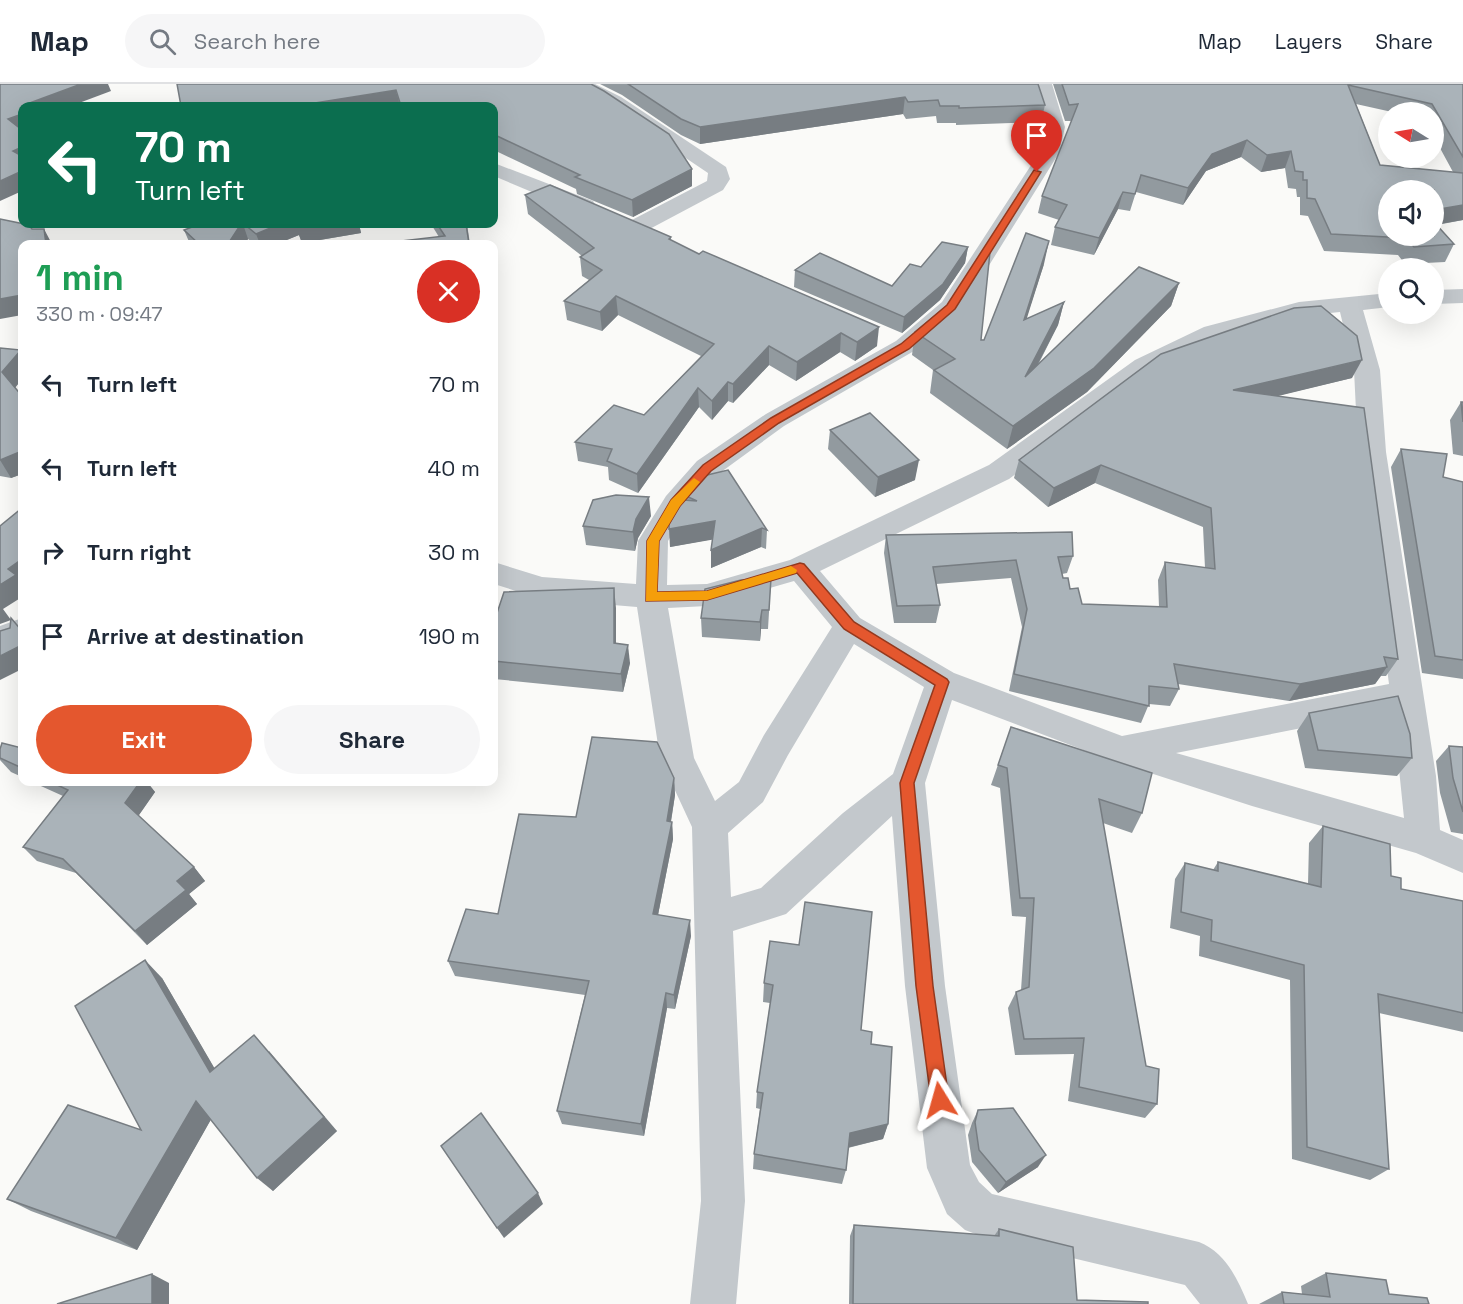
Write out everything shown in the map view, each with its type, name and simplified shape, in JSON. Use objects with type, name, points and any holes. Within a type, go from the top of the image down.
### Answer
[{"type":"street","points":[[580,84],[614,101],[719,171],[719,179],[715,185],[618,220]]},
{"type":"street","points":[[713,1304],[723,1201],[710,827],[677,758],[651,597],[653,541],[676,503],[707,468],[775,420],[905,346],[951,307],[1049,153],[1055,127],[1041,84]]},
{"type":"street","points":[[498,171],[664,241]]},
{"type":"street","points":[[1444,297],[1463,296]]},
{"type":"street","points":[[498,574],[541,588],[651,597],[707,595],[800,567],[999,472],[1144,364],[1213,332],[1299,309],[1378,301]]},
{"type":"street","points":[[1349,302],[1367,369],[1372,452],[1419,776],[1423,839]]},
{"type":"street","points":[[874,333],[905,346]]},
{"type":"street","points":[[800,567],[849,626],[942,682],[1119,750],[1252,791],[1423,839],[1463,857]]},
{"type":"street","points":[[710,827],[751,792],[776,745],[849,626]]},
{"type":"street","points":[[0,640],[18,632]]},
{"type":"street","points":[[942,682],[907,783],[928,1009],[949,1168],[963,1198],[981,1214],[1199,1265],[1220,1292],[1225,1304]]},
{"type":"street","points":[[1119,750],[1407,694]]},
{"type":"street","points":[[713,920],[773,902],[856,824],[907,783]]},
{"type":"building","points":[[0,84],[81,84],[32,102],[18,102],[18,115],[8,119],[18,127],[18,149],[13,151],[18,154],[18,173],[0,181]]},
{"type":"building","points":[[177,84],[591,84],[669,134],[692,169],[632,200],[575,177],[580,175],[498,136],[498,102],[400,102],[396,90],[321,102],[180,102]]},
{"type":"building","points":[[628,84],[1038,84],[1045,105],[959,108],[959,106],[940,106],[938,100],[908,102],[905,97],[700,127],[681,119]]},
{"type":"building","points":[[1062,84],[1463,84],[1463,157],[1444,125],[1444,102],[1423,102],[1348,85],[1378,160],[1378,168],[1411,168],[1463,173],[1463,205],[1444,208],[1444,180],[1378,180],[1378,237],[1331,234],[1315,199],[1307,198],[1307,180],[1303,180],[1303,172],[1295,171],[1291,151],[1267,155],[1247,140],[1212,154],[1188,188],[1141,175],[1135,194],[1123,192],[1099,238],[1055,227],[1067,205],[1042,196],[1078,104],[1069,105]]},
{"type":"building","points":[[550,185],[671,237],[669,239],[699,254],[703,251],[879,327],[857,342],[841,333],[797,362],[769,346],[733,384],[728,382],[712,401],[698,388],[637,474],[607,461],[612,449],[575,442],[614,405],[644,415],[714,344],[616,296],[600,312],[564,301],[602,270],[580,257],[594,248],[525,195]]},
{"type":"building","points":[[0,219],[18,223],[18,228],[44,229],[45,240],[18,240],[18,296],[0,299]]},
{"type":"building","points":[[189,228],[238,228],[231,240],[195,240],[184,230]]},
{"type":"building","points":[[249,228],[270,228],[256,234]]},
{"type":"building","points":[[440,228],[467,228],[468,240],[410,240],[445,236]]},
{"type":"building","points":[[1026,233],[1049,241],[1024,320],[1064,302],[1025,377],[1139,267],[1179,283],[1094,368],[1013,426],[934,370],[955,359],[915,332],[966,290],[990,252],[981,340],[984,340]]},
{"type":"building","points":[[1444,233],[1454,244],[1444,245]]},
{"type":"building","points":[[942,242],[968,247],[943,284],[904,317],[795,270],[820,253],[892,286],[910,264],[921,267]]},
{"type":"building","points":[[1321,306],[1357,336],[1362,360],[1233,390],[1364,408],[1398,659],[1384,657],[1387,667],[1300,684],[1174,664],[1179,689],[1149,686],[1149,706],[1014,674],[1027,609],[1016,560],[933,567],[940,605],[897,606],[886,535],[1072,532],[1073,556],[1058,557],[1063,578],[1068,578],[1070,589],[1078,588],[1082,604],[1167,607],[1165,562],[1215,569],[1211,508],[1101,465],[1054,488],[1019,460],[1161,354],[1294,308]]},
{"type":"building","points":[[0,348],[18,350],[18,353],[2,372],[18,391],[18,453],[0,460]]},
{"type":"building","points":[[870,413],[919,460],[878,477],[830,430]]},
{"type":"building","points":[[1401,449],[1447,454],[1443,477],[1463,482],[1463,660],[1435,656]]},
{"type":"building","points":[[728,470],[767,530],[762,528],[711,550],[715,521],[669,529],[669,524],[683,500],[697,501],[686,496],[703,476]]},
{"type":"building","points":[[616,495],[649,497],[636,519],[633,532],[583,526],[593,500]]},
{"type":"building","points":[[18,511],[18,562],[8,569],[16,575],[0,585],[0,526]]},
{"type":"building","points":[[771,578],[769,610],[762,610],[760,622],[701,618],[705,589],[741,580]]},
{"type":"building","points":[[614,588],[614,643],[628,645],[621,674],[498,661],[498,610],[504,592]]},
{"type":"building","points":[[11,618],[18,626],[18,647],[0,656],[0,631],[10,628]]},
{"type":"building","points":[[1398,696],[1410,734],[1412,758],[1318,750],[1309,713]]},
{"type":"building","points":[[1011,727],[1152,773],[1142,813],[1099,799],[1146,1066],[1159,1069],[1157,1104],[1079,1087],[1084,1038],[1024,1039],[1016,992],[1029,987],[1034,898],[1020,898],[1007,768],[998,765]]},
{"type":"building","points":[[592,737],[657,742],[674,778],[667,821],[672,822],[653,914],[690,920],[674,995],[666,993],[641,1124],[557,1111],[589,981],[448,961],[466,909],[498,914],[519,814],[576,817]]},
{"type":"building","points":[[2,743],[18,747],[18,766],[0,758]]},
{"type":"building","points":[[1449,746],[1463,747],[1463,812],[1453,778]]},
{"type":"building","points":[[60,786],[137,786],[125,803],[194,867],[177,881],[186,890],[135,931],[63,859],[23,847],[68,790]]},
{"type":"building","points":[[1323,826],[1390,844],[1391,876],[1401,878],[1401,889],[1463,901],[1463,1013],[1378,994],[1389,1169],[1307,1147],[1304,965],[1211,941],[1212,920],[1181,912],[1185,863],[1218,871],[1218,862],[1321,887]]},
{"type":"building","points":[[805,902],[872,912],[861,1030],[872,1032],[871,1044],[892,1047],[888,1124],[850,1133],[846,1170],[754,1154],[763,1093],[757,1092],[773,985],[764,983],[770,941],[799,945]]},
{"type":"building","points":[[145,960],[210,1072],[254,1035],[324,1117],[257,1178],[196,1101],[116,1238],[7,1199],[68,1105],[141,1130],[75,1006]]},
{"type":"building","points":[[1013,1108],[1046,1155],[1006,1182],[979,1150],[975,1122],[978,1110]]},
{"type":"building","points":[[481,1113],[538,1193],[497,1228],[441,1146]]},
{"type":"building","points":[[854,1225],[999,1236],[999,1229],[1073,1247],[1077,1300],[1148,1302],[1148,1304],[853,1304]]},
{"type":"building","points":[[1326,1273],[1386,1280],[1389,1294],[1427,1298],[1429,1304],[1284,1304],[1282,1292],[1330,1297]]},
{"type":"building","points":[[152,1274],[152,1304],[57,1304]]},
{"type":"slow traffic","points":[[694,482],[676,503],[653,541],[651,597],[707,595],[791,570]]},
{"type":"route","points":[[940,1100],[925,986],[907,783],[942,682],[849,626],[800,567],[707,595],[651,597],[653,541],[676,503],[707,468],[775,420],[905,346],[951,307],[1037,172]]}]
